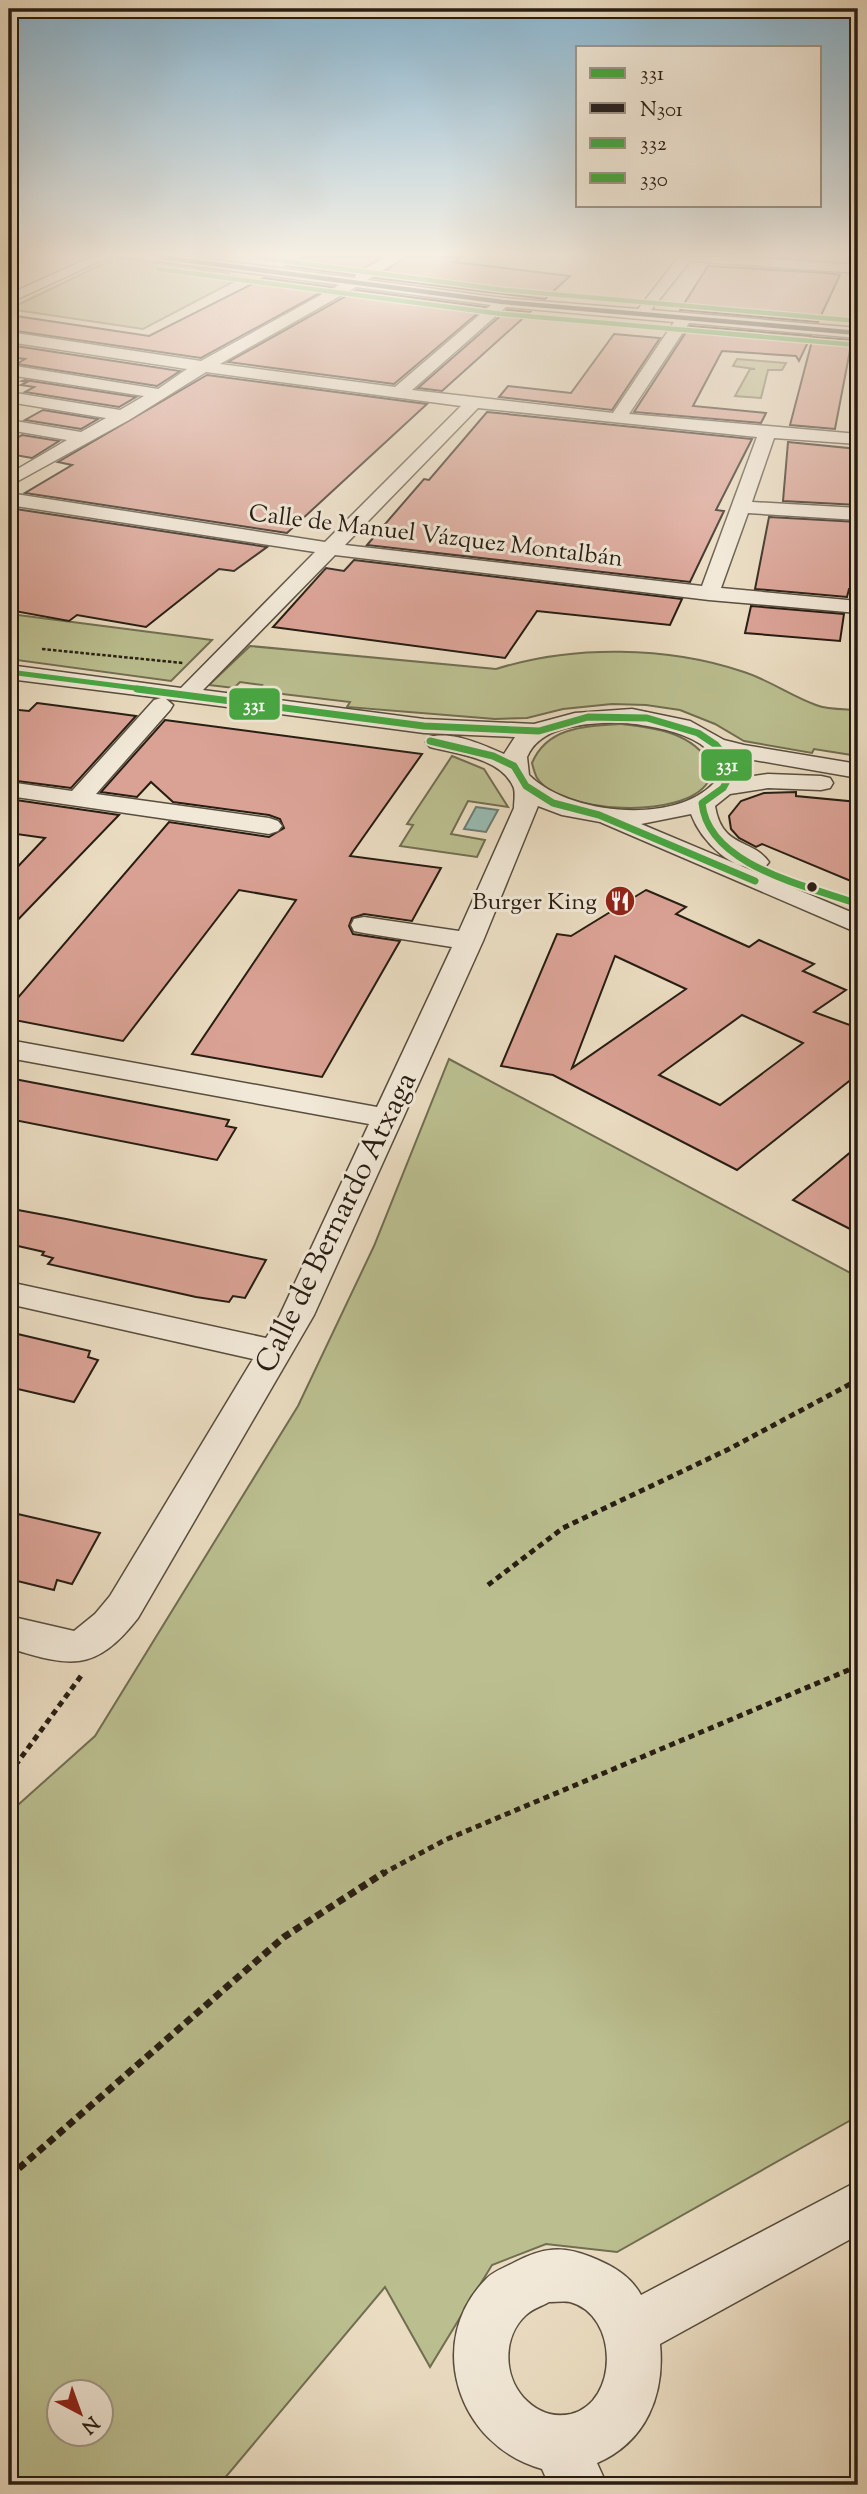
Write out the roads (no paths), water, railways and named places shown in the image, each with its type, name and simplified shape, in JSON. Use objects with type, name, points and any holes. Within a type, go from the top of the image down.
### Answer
[{"type":"street","points":[[30,373],[160,394]]},
{"type":"street","points":[[9,481],[192,373]]},
{"type":"street","points":[[248,373],[397,394],[618,418],[767,432],[857,433]]},
{"type":"street","points":[[397,394],[421,373]]},
{"type":"street","points":[[618,418],[648,373]]},
{"type":"street","points":[[9,397],[123,416]]},
{"type":"street","points":[[185,696],[473,403]]},
{"type":"street","points":[[9,425],[84,438]]},
{"type":"street","points":[[709,594],[767,432]]},
{"type":"street","points":[[9,456],[42,462]]},
{"type":"street","name":"Calle de Manuel Vázquez Montalbán","points":[[9,499],[328,550],[709,594],[858,607]]},
{"type":"street","points":[[741,507],[858,514]]},
{"type":"street","points":[[9,672],[424,726],[539,731]]},
{"type":"street","points":[[9,685],[468,748],[520,776],[554,803],[593,814],[858,925]]},
{"type":"street","points":[[78,799],[162,705]]},
{"type":"street","points":[[520,776],[516,753],[524,741],[539,731],[588,717],[627,716],[675,724],[698,733],[716,745],[726,757],[730,770],[712,796],[703,818],[718,841],[751,860],[858,904]]},
{"type":"street","points":[[716,745],[756,755],[858,771]]},
{"type":"street","name":"Calle de Bernardo Atxaga","points":[[9,1632],[61,1646],[86,1647],[102,1636],[124,1607],[297,1315],[510,849],[526,808],[520,776]]},
{"type":"street","points":[[510,849],[526,835],[546,825],[593,814],[634,817],[667,813],[712,796],[768,781],[858,787]]},
{"type":"street","points":[[9,789],[269,826]]},
{"type":"street","points":[[364,925],[469,940]]},
{"type":"street","points":[[9,1049],[386,1118]]},
{"type":"street","points":[[9,1293],[276,1352]]},
{"type":"street","points":[[631,2330],[858,2207]]},
{"type":"street","points":[[545,2275],[572,2276],[596,2287],[617,2306],[631,2330],[636,2357],[634,2384],[624,2408],[607,2428],[584,2440],[569,2465],[511,2425],[493,2405],[482,2379],[480,2350],[486,2323],[500,2299],[521,2283],[545,2275]]},
{"type":"water","points":[[476,807],[498,810],[486,832],[464,829]]},
{"type":"place","name":"Burger King","points":[[620,901]]}]
